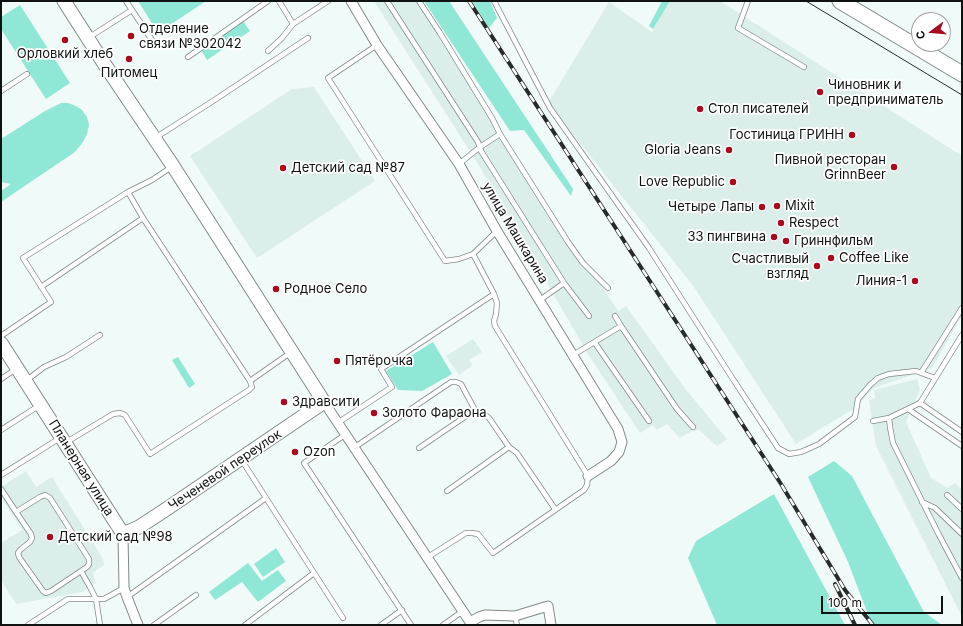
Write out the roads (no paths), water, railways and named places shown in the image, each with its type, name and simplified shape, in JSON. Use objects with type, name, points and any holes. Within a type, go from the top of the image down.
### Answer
[{"type":"main road","points":[[840,1],[962,74]]},
{"type":"street","points":[[64,1],[155,138],[324,402],[339,422],[471,623],[479,616],[485,615],[516,620],[548,606],[551,625]]},
{"type":"street","name":"улица Машкарина","points":[[351,1],[377,45],[459,164],[497,231],[618,429],[622,442],[619,452],[615,457],[588,476]]},
{"type":"street","name":"Планерная улица","points":[[1,343],[123,534]]},
{"type":"street","name":"Чеченевой переулок","points":[[123,534],[139,527],[165,510],[324,402]]},
{"type":"street","points":[[123,534],[125,592],[138,625]]},
{"type":"lane","points":[[126,1],[154,43]]},
{"type":"lane","points":[[188,57],[268,1]]},
{"type":"lane","points":[[278,1],[293,24]]},
{"type":"lane","points":[[268,51],[282,38],[293,24],[328,1]]},
{"type":"lane","points":[[387,1],[478,142],[481,151],[564,283],[590,316]]},
{"type":"lane","points":[[419,1],[492,118],[500,134],[582,263],[608,288]]},
{"type":"lane","points":[[494,1],[550,108],[649,248],[778,448],[789,454],[801,452],[820,444],[855,417],[858,399],[878,378],[889,374],[916,371],[935,378]]},
{"type":"lane","points":[[748,1],[738,28],[804,67]]},
{"type":"lane","points":[[88,38],[132,10]]},
{"type":"lane","points":[[155,138],[308,38]]},
{"type":"lane","points":[[377,45],[328,78],[445,260],[459,259],[472,254],[497,231]]},
{"type":"lane","points":[[1,91],[27,74]]},
{"type":"lane","points":[[459,164],[480,147],[500,134]]},
{"type":"lane","points":[[1,336],[51,302],[23,258],[128,192],[152,180],[173,166]]},
{"type":"lane","points":[[1,475],[113,414],[120,413],[125,415],[150,454],[252,387],[250,381],[128,192]]},
{"type":"lane","points":[[41,287],[144,218]]},
{"type":"lane","points":[[428,557],[466,533],[478,534],[493,553],[584,490],[587,485],[588,476],[495,326],[494,321],[497,303],[494,294],[472,254]]},
{"type":"lane","points":[[540,300],[564,283]]},
{"type":"lane","points":[[339,422],[392,387],[381,369],[494,294]]},
{"type":"lane","points":[[921,373],[962,308]]},
{"type":"lane","points":[[615,316],[620,326],[677,409],[693,427]]},
{"type":"lane","points":[[573,355],[595,343],[620,326]]},
{"type":"lane","points":[[26,381],[44,367],[66,357],[100,335]]},
{"type":"lane","points":[[873,421],[889,418],[920,403],[962,335]]},
{"type":"lane","points":[[595,343],[650,421]]},
{"type":"lane","points":[[250,381],[292,352]]},
{"type":"lane","points":[[1,379],[18,368]]},
{"type":"lane","points":[[355,447],[451,382],[456,382],[461,384],[475,410],[489,418],[509,447],[517,453],[555,509]]},
{"type":"lane","points":[[920,403],[962,432]]},
{"type":"lane","points":[[1,430],[41,405]]},
{"type":"lane","points":[[908,408],[962,446]]},
{"type":"lane","points":[[419,448],[475,410]]},
{"type":"lane","points":[[889,418],[893,443],[962,578]]},
{"type":"lane","points":[[346,434],[304,463],[411,625]]},
{"type":"lane","points":[[447,490],[509,447]]},
{"type":"lane","points":[[241,459],[343,618]]},
{"type":"lane","points":[[1,489],[16,512],[31,534],[32,538],[30,542],[18,553],[19,557],[43,591],[46,593],[50,591],[87,567],[89,564],[89,559],[50,498],[40,496],[16,512]]},
{"type":"lane","points":[[947,495],[962,509]]},
{"type":"lane","points":[[28,625],[68,599],[104,599],[125,592],[266,498]]},
{"type":"lane","points":[[922,502],[935,508],[962,534]]},
{"type":"lane","points":[[81,571],[96,599],[100,625]]},
{"type":"lane","points":[[245,625],[314,573]]},
{"type":"lane","points":[[154,625],[196,595]]},
{"type":"lane","points":[[381,625],[402,610]]},
{"type":"lane","points":[[443,625],[463,611]]},
{"type":"tram line","points":[[806,1],[962,95]]},
{"type":"railway","points":[[469,1],[781,484],[845,590],[873,625]]},
{"type":"railway","points":[[835,584],[855,625]]},
{"type":"place","name":"Отделение связи №302042","points":[[131,36]]},
{"type":"place","name":"Орловкий хлеб","points":[[65,40]]},
{"type":"place","name":"Питомец","points":[[129,59]]},
{"type":"place","name":"Чиновник и предприниматель","points":[[820,92]]},
{"type":"place","name":"Стол писателей","points":[[700,109]]},
{"type":"place","name":"Гостиница ГРИНН","points":[[852,135]]},
{"type":"place","name":"Gloria Jeans","points":[[729,150]]},
{"type":"place","name":"Пивной ресторан GrinnBeer","points":[[894,167]]},
{"type":"place","name":"Детский сад №87","points":[[283,168]]},
{"type":"place","name":"Love Republic","points":[[733,182]]},
{"type":"place","name":"Mixit","points":[[777,206]]},
{"type":"place","name":"Четыре Лапы","points":[[762,207]]},
{"type":"place","name":"Respect","points":[[781,223]]},
{"type":"place","name":"33 пингвина","points":[[774,237]]},
{"type":"place","name":"Гриннфильм","points":[[786,241]]},
{"type":"place","name":"Coffee Like","points":[[831,258]]},
{"type":"place","name":"Счастливый взгляд","points":[[817,266]]},
{"type":"place","name":"Линия-1","points":[[915,281]]},
{"type":"place","name":"Родное Село","points":[[276,289]]},
{"type":"place","name":"Пятёрочка","points":[[337,361]]},
{"type":"place","name":"Здравсити","points":[[284,402]]},
{"type":"place","name":"Золото Фараона","points":[[374,413]]},
{"type":"place","name":"Ozon","points":[[295,452]]},
{"type":"place","name":"Детский сад №98","points":[[50,537]]}]
